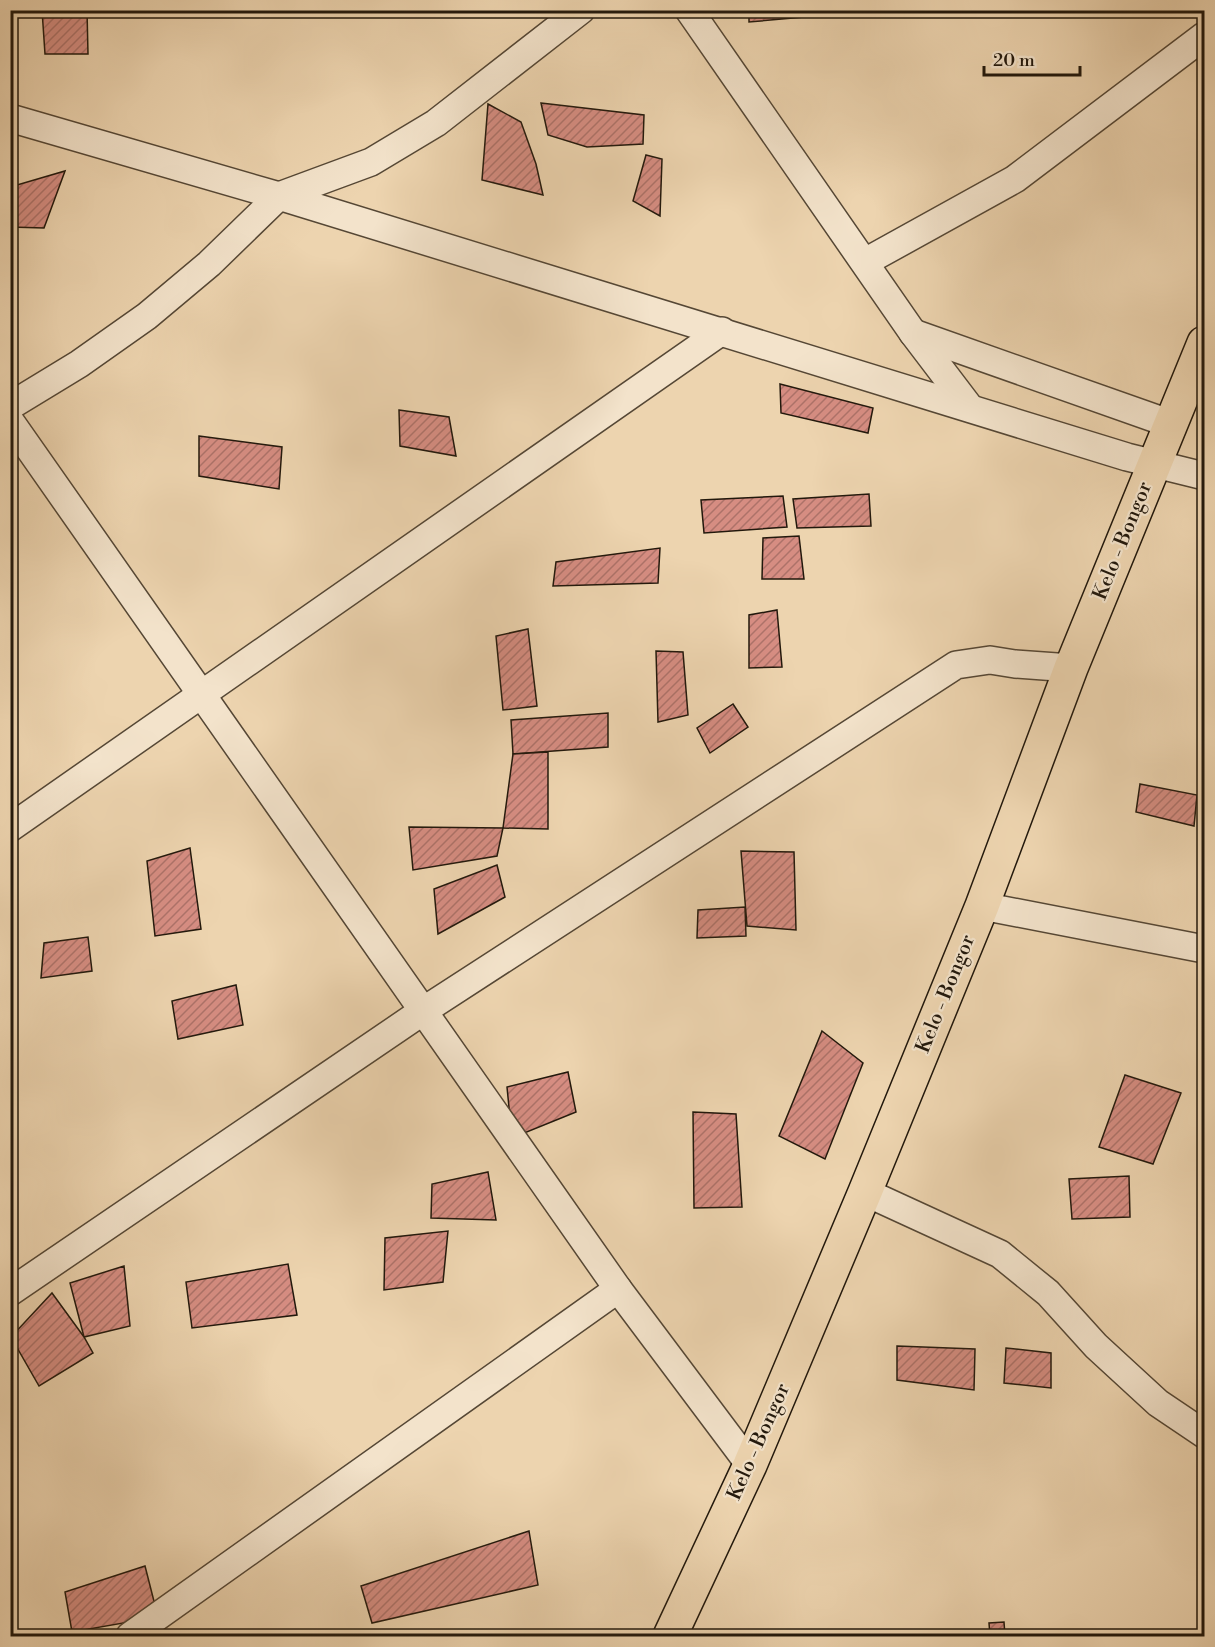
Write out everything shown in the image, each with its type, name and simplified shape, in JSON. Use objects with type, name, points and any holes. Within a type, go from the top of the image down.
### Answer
[{"type":"highway","name":"Kelo - Bongor","points":[[670,1636],[750,1465],[865,1191],[982,906],[1071,668],[1204,343]]},
{"type":"street","points":[[10,406],[79,364],[147,316],[209,264],[279,196],[371,162],[436,123],[581,10]]},
{"type":"street","points":[[689,10],[913,333],[970,408]]},
{"type":"street","points":[[865,262],[1014,179],[1204,36]]},
{"type":"street","points":[[10,118],[279,196],[1127,457],[1204,476]]},
{"type":"street","points":[[10,828],[722,331]]},
{"type":"street","points":[[913,333],[1171,424]]},
{"type":"street","points":[[10,421],[618,1289],[750,1465]]},
{"type":"street","points":[[10,1292],[423,1011],[956,665],[990,660],[1071,668]]},
{"type":"street","points":[[982,906],[1204,949]]},
{"type":"street","points":[[865,1191],[1000,1254],[1048,1293],[1096,1346],[1158,1403],[1204,1434]]},
{"type":"street","points":[[130,1636],[618,1289]]},
{"type":"building","points":[[42,10],[87,10],[88,54],[45,54]]},
{"type":"building","points":[[749,10],[849,10],[849,13],[749,22]]},
{"type":"building","points":[[541,103],[644,115],[643,144],[587,147],[548,135]]},
{"type":"building","points":[[488,104],[521,122],[536,164],[543,195],[482,180]]},
{"type":"building","points":[[646,155],[662,159],[660,216],[633,201]]},
{"type":"building","points":[[65,171],[44,228],[10,227],[10,187]]},
{"type":"building","points":[[780,384],[873,408],[868,433],[781,413]]},
{"type":"building","points":[[399,410],[449,417],[456,456],[400,446]]},
{"type":"building","points":[[199,436],[282,447],[279,489],[199,476]]},
{"type":"building","points":[[869,494],[871,526],[797,528],[793,499]]},
{"type":"building","points":[[783,496],[787,527],[704,533],[701,500]]},
{"type":"building","points":[[799,536],[804,579],[762,579],[763,538]]},
{"type":"building","points":[[660,548],[658,583],[553,586],[556,562]]},
{"type":"building","points":[[777,610],[782,667],[749,668],[749,615]]},
{"type":"building","points":[[528,629],[537,706],[503,710],[496,636]]},
{"type":"building","points":[[656,651],[683,652],[688,715],[658,722]]},
{"type":"building","points":[[733,704],[748,727],[710,753],[697,728]]},
{"type":"building","points":[[608,713],[608,747],[513,754],[511,720]]},
{"type":"building","points":[[548,752],[548,829],[503,828],[513,754]]},
{"type":"building","points":[[1140,784],[1197,795],[1194,826],[1136,812]]},
{"type":"building","points":[[409,827],[503,828],[497,856],[413,870]]},
{"type":"building","points":[[190,848],[201,929],[155,936],[147,861]]},
{"type":"building","points":[[741,851],[794,852],[796,930],[747,926]]},
{"type":"building","points":[[497,865],[505,897],[438,934],[434,889]]},
{"type":"building","points":[[745,907],[746,936],[697,938],[698,910]]},
{"type":"building","points":[[88,937],[92,971],[41,978],[44,943]]},
{"type":"building","points":[[236,985],[243,1025],[178,1039],[172,1001]]},
{"type":"building","points":[[822,1031],[863,1063],[825,1159],[779,1136]]},
{"type":"building","points":[[568,1072],[576,1112],[512,1138],[507,1087]]},
{"type":"building","points":[[1125,1075],[1181,1093],[1153,1164],[1099,1147]]},
{"type":"building","points":[[693,1112],[736,1114],[742,1207],[694,1208]]},
{"type":"building","points":[[488,1172],[496,1220],[431,1218],[432,1184]]},
{"type":"building","points":[[1129,1176],[1130,1217],[1072,1219],[1069,1179]]},
{"type":"building","points":[[448,1231],[443,1282],[384,1290],[385,1238]]},
{"type":"building","points":[[288,1264],[297,1315],[192,1328],[186,1282]]},
{"type":"building","points":[[124,1266],[130,1326],[84,1337],[70,1283]]},
{"type":"building","points":[[52,1293],[93,1353],[39,1386],[11,1337]]},
{"type":"building","points":[[897,1346],[975,1349],[974,1390],[897,1380]]},
{"type":"building","points":[[1006,1348],[1051,1353],[1051,1388],[1004,1383]]},
{"type":"building","points":[[529,1531],[538,1585],[372,1623],[361,1586]]},
{"type":"building","points":[[145,1566],[158,1617],[72,1632],[65,1592]]},
{"type":"building","points":[[1004,1622],[1005,1636],[990,1636],[989,1623]]},
{"type":"building","points":[[587,1632],[601,1636],[586,1636]]}]
